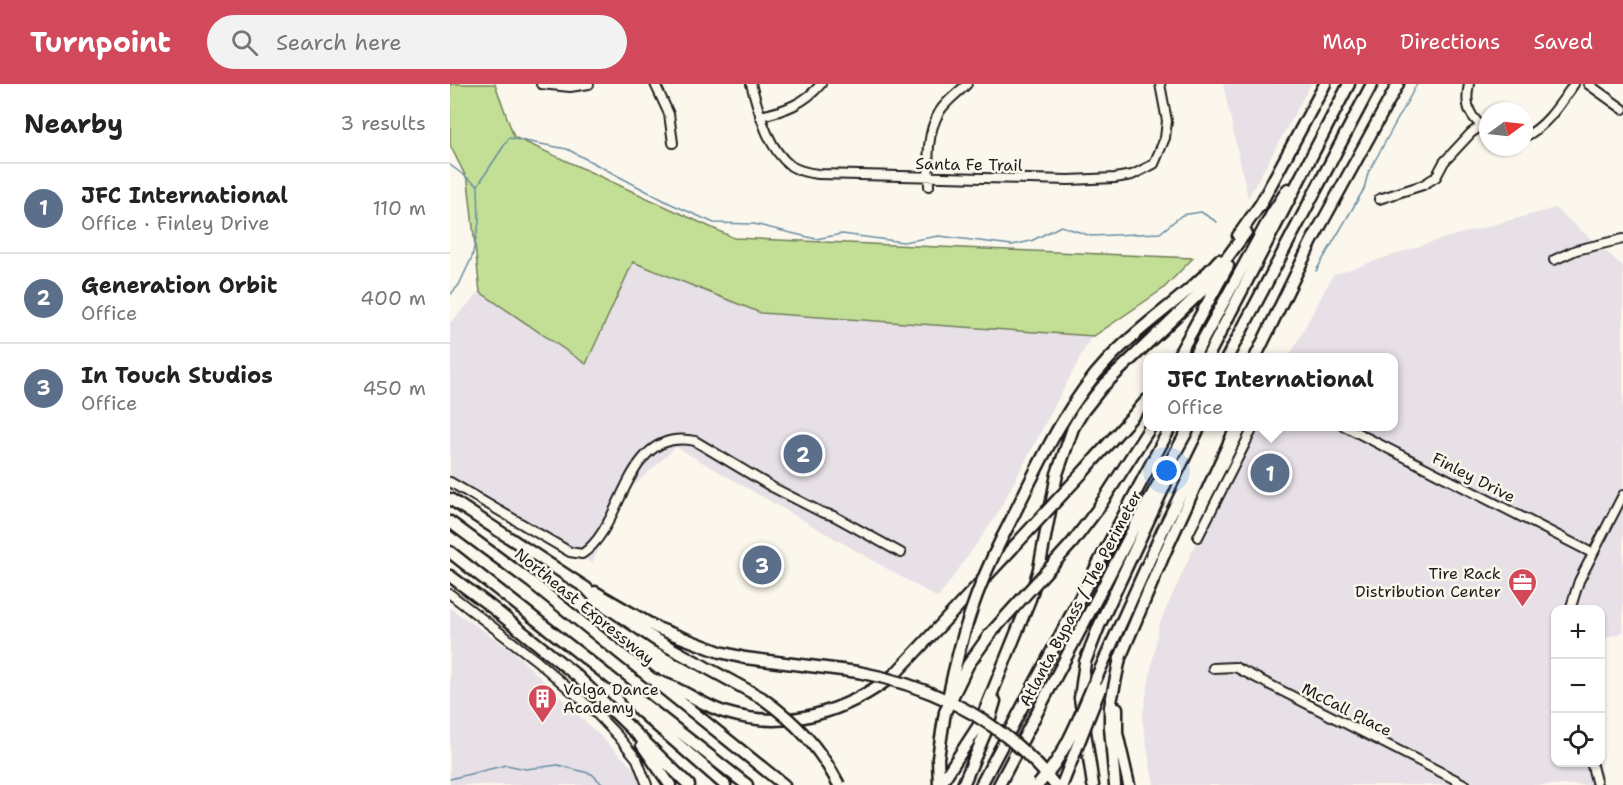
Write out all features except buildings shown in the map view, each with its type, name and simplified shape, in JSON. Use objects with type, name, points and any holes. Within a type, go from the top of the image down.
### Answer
[{"type":"highway","points":[[1179,353],[1325,84]]},
{"type":"highway","points":[[1210,353],[1349,84]]},
{"type":"highway","points":[[1229,353],[1372,84]]},
{"type":"highway","points":[[1349,173],[1391,84]]},
{"type":"highway","points":[[1252,353],[1398,84]]},
{"type":"highway","points":[[1195,353],[1273,212],[1324,133]]},
{"type":"highway","points":[[939,785],[938,758],[945,712],[956,660],[975,597],[985,570],[1062,422],[1093,376],[1135,334],[1202,278],[1237,238],[1262,202]]},
{"type":"highway","points":[[939,785],[979,725],[1006,661],[1039,569],[1057,474],[1073,428],[1102,387],[1204,289],[1246,232]]},
{"type":"highway","points":[[1257,353],[1276,311]]},
{"type":"highway","points":[[652,679],[715,708],[747,718],[782,720],[815,716],[837,709],[868,694],[895,674],[1085,471],[1143,405]]},
{"type":"highway","points":[[945,712],[968,666],[990,634],[1072,543],[1098,510],[1148,431]]},
{"type":"highway","name":"Atlanta Bypass / The Perimeter","points":[[981,785],[1168,431]]},
{"type":"highway","name":"Atlanta Bypass / The Perimeter","points":[[999,785],[1137,522],[1188,431]]},
{"type":"highway","points":[[1093,785],[1080,698],[1085,662],[1099,626],[1189,431]]},
{"type":"highway","points":[[1062,785],[1097,686],[1138,587],[1212,431]]},
{"type":"highway","points":[[1115,785],[1110,707],[1120,658],[1221,431]]},
{"type":"highway","points":[[450,500],[586,588],[657,628],[693,643],[745,658],[889,678],[918,687],[960,706],[985,720],[1017,745],[1055,785]]},
{"type":"highway","name":"Northeast Expressway","points":[[450,522],[496,555],[784,785]]},
{"type":"highway","points":[[450,552],[747,785]]},
{"type":"highway","points":[[450,576],[576,675],[689,785]]},
{"type":"highway","points":[[586,588],[598,601],[656,640],[762,698],[783,713],[807,735],[827,762],[839,785]]},
{"type":"highway","points":[[1129,785],[1117,733],[1117,694],[1134,626]]},
{"type":"highway","points":[[963,785],[986,731],[1006,661]]},
{"type":"highway","points":[[618,683],[639,710],[724,785]]},
{"type":"highway","points":[[1038,785],[1068,745],[1097,686]]},
{"type":"highway","points":[[633,732],[670,785]]},
{"type":"street","points":[[541,84],[570,87],[589,84]]},
{"type":"street","points":[[655,84],[669,114],[673,143]]},
{"type":"street","name":"Santa Fe Trail","points":[[751,84],[766,132],[790,165],[802,171],[818,174],[1069,180],[1132,175],[1154,164],[1165,138],[1167,121],[1160,84]]},
{"type":"street","points":[[760,116],[791,108],[813,93],[821,84]]},
{"type":"street","points":[[929,186],[929,144],[940,111],[967,84]]},
{"type":"street","points":[[1469,84],[1470,112],[1479,124]]},
{"type":"street","points":[[1533,132],[1558,107],[1574,84]]},
{"type":"street","points":[[1588,84],[1623,109]]},
{"type":"street","points":[[1379,200],[1423,186],[1436,177],[1444,162],[1471,133],[1479,130]]},
{"type":"street","points":[[1554,260],[1576,250],[1623,239]]},
{"type":"street","points":[[1198,537],[1251,431]]},
{"type":"street","name":"Finley Drive","points":[[1354,431],[1592,553]]},
{"type":"street","points":[[450,483],[577,554],[586,551],[604,529],[631,476],[644,457],[660,444],[674,439],[684,439],[695,441],[772,487],[821,512],[834,516],[901,553]]},
{"type":"street","points":[[1571,605],[1592,553],[1623,495]]},
{"type":"street","points":[[450,594],[537,661],[591,708],[637,759],[647,785]]},
{"type":"street","name":"McCall Place","points":[[1213,668],[1235,667],[1466,785]]},
{"type":"street","points":[[1592,767],[1597,785]]},
{"type":"shaded area","points":[[1223,84],[1311,84],[1248,198]]},
{"type":"shaded area","points":[[1555,208],[1623,266],[1623,632],[1605,638],[1605,605],[1551,605],[1551,767],[1600,767],[1604,785],[1154,785],[1142,719],[1159,625],[1226,475],[1251,431],[1398,431],[1398,353],[1291,353],[1333,275],[1438,240]]},
{"type":"shaded area","points":[[633,262],[761,313],[1094,336],[1090,339],[995,518],[938,598],[676,447],[627,492],[592,563],[450,478],[450,323],[480,292],[585,363]]},
{"type":"shaded area","points":[[450,608],[513,651],[634,769],[644,785],[450,785]]},
{"type":"green space","points":[[450,84],[495,84],[514,137],[734,238],[1193,258],[1163,289],[1094,336],[761,313],[633,262],[586,364],[480,292],[468,181],[450,145]]},
{"type":"waterway","points":[[1316,271],[1364,189],[1368,173],[1417,84]]},
{"type":"waterway","points":[[450,295],[459,285],[472,257],[479,223],[478,185],[509,138],[567,149],[669,203],[714,223],[754,224],[816,239],[842,234],[903,242],[939,236],[1012,245],[1031,241],[1061,226],[1091,236],[1160,233],[1182,215],[1201,212],[1217,222]]},
{"type":"waterway","points":[[450,165],[477,185]]},
{"type":"waterway","points":[[450,779],[506,765],[526,769],[558,765],[592,774],[603,785]]},
{"type":"place","name":"Generation Orbit","points":[[803,454]]},
{"type":"place","name":"JFC International","points":[[1270,473]]},
{"type":"place","name":"In Touch Studios","points":[[762,565]]},
{"type":"place","name":"Tire Rack Distribution Center","points":[[1522,608]]},
{"type":"place","name":"Volga Dance Academy","points":[[542,724]]}]
